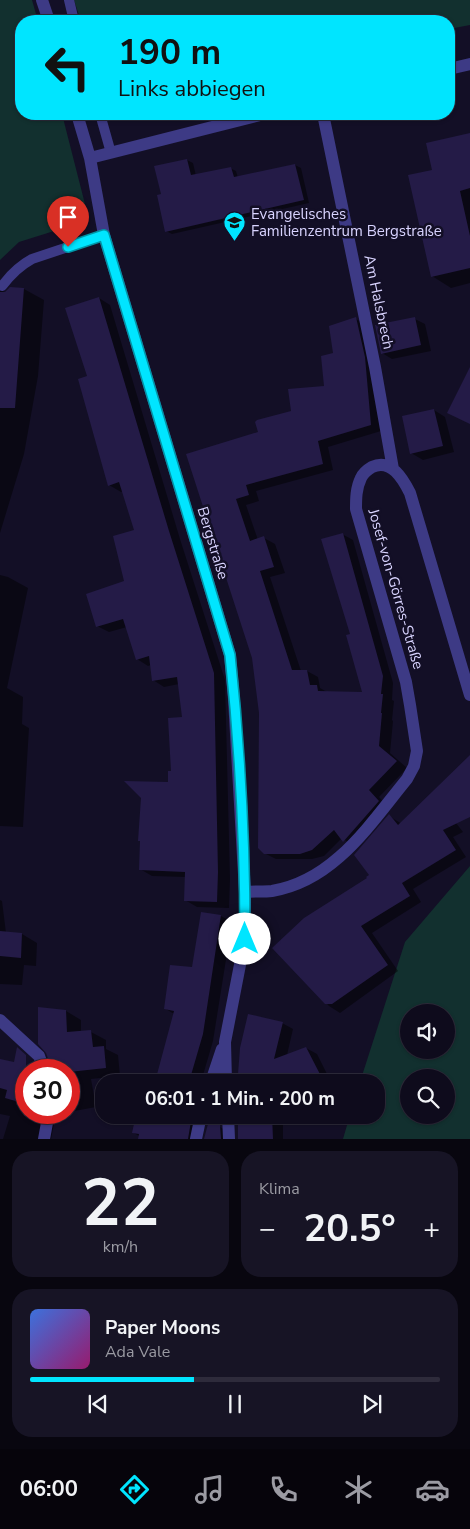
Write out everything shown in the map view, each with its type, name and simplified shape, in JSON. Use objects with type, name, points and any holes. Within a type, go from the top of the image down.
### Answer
[{"type":"street","points":[[42,0],[47,15]]},
{"type":"street","points":[[455,68],[470,64]]},
{"type":"street","name":"Bergstraße","points":[[79,120],[90,158],[104,235],[230,655],[245,892],[245,939],[225,1042]]},
{"type":"street","points":[[90,158],[240,120]]},
{"type":"street","name":"Am Halsbrech","points":[[325,120],[376,367],[393,469]]},
{"type":"street","name":"Josef-von-Görres-Straße","points":[[245,892],[272,891],[297,884],[315,875],[340,857],[401,786],[414,766],[418,751],[406,682],[356,509],[356,492],[361,477],[367,470],[376,465],[393,469]]},
{"type":"street","points":[[393,469],[402,477],[410,493],[470,695]]},
{"type":"street","points":[[0,1020],[40,1059]]},
{"type":"street","points":[[214,1074],[225,1042]]},
{"type":"street","points":[[225,1042],[226,1074]]},
{"type":"street","points":[[44,1139],[47,1124]]},
{"type":"street","points":[[196,1139],[199,1124]]},
{"type":"street","points":[[228,1124],[229,1139]]},
{"type":"lane","points":[[69,0],[73,15]]},
{"type":"lane","points":[[102,120],[111,153]]},
{"type":"lane","points":[[2,286],[12,272],[27,261],[104,235]]},
{"type":"green space","points":[[0,0],[32,0],[36,15],[15,15],[15,120],[64,120],[87,212],[70,226],[19,242],[0,260]]},
{"type":"green space","points":[[74,0],[470,0],[470,25],[455,28],[455,15],[79,15]]},
{"type":"green space","points":[[470,866],[470,1139],[343,1139],[347,1124],[385,1124],[385,1074],[363,1074],[405,942]]},
{"type":"building","points":[[470,133],[470,188],[460,191],[470,236],[470,268],[431,277],[408,175],[432,170],[426,143]]},
{"type":"building","points":[[187,159],[191,175],[231,167],[234,177],[295,164],[304,200],[165,232],[157,195],[161,194],[154,166]]},
{"type":"building","points":[[10,287],[24,288],[15,408],[0,408],[0,292],[5,292]]},
{"type":"building","points":[[99,297],[169,531],[214,673],[217,902],[184,901],[185,872],[139,870],[140,841],[138,841],[141,798],[124,781],[168,782],[168,771],[171,771],[168,718],[182,717],[177,677],[152,681],[149,656],[136,660],[123,619],[96,627],[86,594],[124,581],[113,536],[134,530],[119,482],[108,486],[78,379],[87,376],[65,308]]},
{"type":"building","points":[[356,317],[365,357],[371,425],[318,441],[323,464],[246,485],[249,495],[236,499],[250,541],[264,536],[274,567],[260,571],[292,670],[307,670],[310,685],[317,685],[318,691],[362,692],[346,635],[350,634],[321,539],[343,533],[383,676],[379,746],[397,761],[369,790],[379,801],[343,842],[334,830],[312,850],[300,854],[264,854],[258,848],[259,713],[252,658],[186,454],[258,432],[255,422],[257,420],[291,411],[288,389],[324,386],[321,356],[333,353],[329,326]]},
{"type":"building","points":[[415,317],[421,345],[381,354],[375,325]]},
{"type":"building","points":[[470,367],[470,424],[447,413]]},
{"type":"building","points":[[434,409],[443,446],[410,454],[402,416]]},
{"type":"building","points":[[470,755],[470,817],[443,830],[456,850],[402,883],[410,896],[361,926],[388,965],[332,1004],[325,1004],[272,948],[304,918],[367,878],[369,875],[354,855],[389,814],[398,825]]},
{"type":"building","points":[[201,912],[221,915],[203,1034],[191,1074],[157,1074],[174,1011],[164,1009],[170,965],[192,967]]},
{"type":"building","points":[[0,931],[22,933],[21,958],[0,956]]},
{"type":"building","points":[[38,1007],[66,1010],[67,1032],[91,1030],[93,1047],[104,1046],[106,1068],[80,1071],[80,1059],[48,1059],[46,1053],[38,1044]]},
{"type":"building","points":[[248,1014],[283,1022],[274,1059],[306,1047],[320,1074],[238,1074],[240,1048]]},
{"type":"building","points":[[17,1047],[26,1055],[26,1059],[15,1059],[15,1101],[5,1098],[7,1090],[0,1088],[0,1059],[14,1062]]},
{"type":"building","points":[[134,1124],[190,1124],[188,1139],[138,1139],[139,1134],[132,1133]]},
{"type":"building","points":[[208,1124],[220,1125],[221,1139],[204,1139]]},
{"type":"building","points":[[238,1124],[272,1124],[273,1139],[238,1139]]},
{"type":"place","name":"Evangelisches Familienzentrum Bergstraße","points":[[235,242]]},
{"type":"route","points":[[68,247],[104,235],[230,655],[242,831],[245,939]]}]
